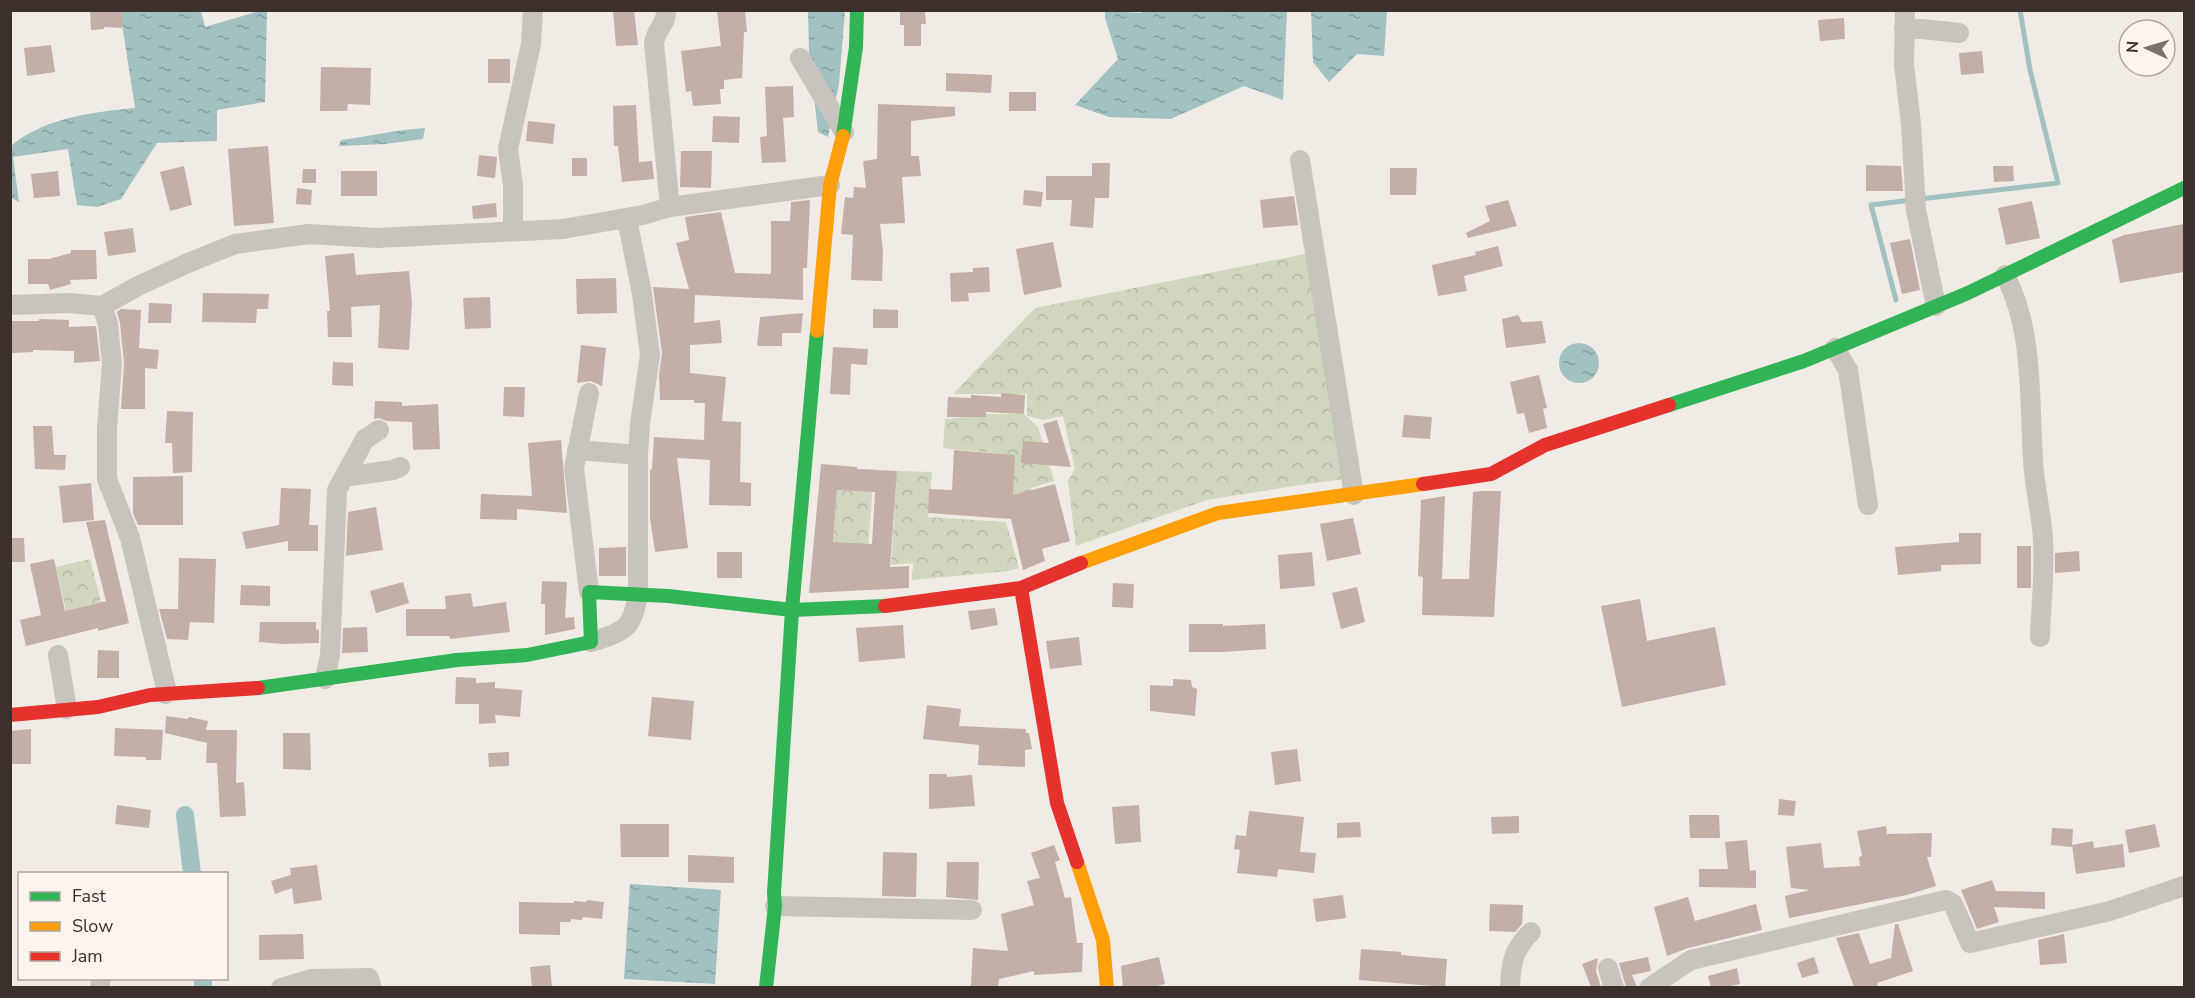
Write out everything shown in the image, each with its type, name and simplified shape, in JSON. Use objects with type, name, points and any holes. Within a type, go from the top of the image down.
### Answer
[{"type":"street","points":[[513,231],[513,184],[508,148],[531,44],[533,10]]},
{"type":"street","points":[[666,10],[665,23],[655,35],[654,43],[670,207]]},
{"type":"street","points":[[766,987],[775,906],[792,610],[830,185],[844,132],[856,47],[857,10]]},
{"type":"street","points":[[1936,306],[1917,215],[1911,124],[1904,64],[1904,19],[1959,33]]},
{"type":"street","points":[[800,57],[844,132]]},
{"type":"street","points":[[1300,160],[1354,495]]},
{"type":"street","points":[[10,305],[69,303],[102,306],[148,282],[235,244],[309,234],[377,238],[563,229],[627,219],[670,207],[830,185]]},
{"type":"street","points":[[589,592],[638,594],[792,610],[900,605],[1022,588],[1113,550],[1218,513],[1491,474],[1545,445],[1763,375],[1835,348],[2005,275],[2184,188]]},
{"type":"street","points":[[10,715],[98,707],[150,695],[264,688],[457,660],[527,655],[591,642],[617,633],[627,626],[634,616],[638,594],[638,455],[650,356],[642,294],[627,219]]},
{"type":"street","points":[[2005,275],[2015,293],[2031,379],[2033,461],[2043,541],[2040,637]]},
{"type":"street","points":[[102,306],[108,324],[112,364],[107,428],[107,479],[130,538],[166,688],[165,694]]},
{"type":"street","points":[[1835,348],[1848,370],[1868,505]]},
{"type":"street","points":[[589,393],[574,468],[589,592],[591,642]]},
{"type":"street","points":[[325,679],[330,655],[337,490],[365,439],[379,430]]},
{"type":"street","points":[[577,450],[638,455]]},
{"type":"street","points":[[344,477],[400,467]]},
{"type":"street","points":[[1022,588],[1057,803],[1104,940],[1107,987]]},
{"type":"street","points":[[58,655],[67,709]]},
{"type":"street","points":[[1649,987],[1691,960],[1946,900],[1953,904],[1970,942],[2110,911],[2184,886]]},
{"type":"street","points":[[775,906],[972,910]]},
{"type":"street","points":[[1510,987],[1513,957],[1521,942],[1531,932]]},
{"type":"street","points":[[1608,968],[1614,987]]},
{"type":"street","points":[[281,987],[311,979],[369,978],[372,987]]},
{"type":"green space","points":[[1310,253],[1352,478],[1207,500],[1076,546],[1068,481],[1075,469],[1063,416],[1043,420],[1027,416],[1027,394],[953,394],[1035,308]]},
{"type":"green space","points":[[986,414],[1024,414],[1038,427],[1054,481],[1031,488],[1034,501],[1011,508],[1014,455],[943,448],[945,419],[986,417]]},
{"type":"green space","points":[[859,469],[874,469],[867,565],[852,543],[833,542],[837,490],[858,491]]},
{"type":"green space","points":[[897,471],[932,472],[928,517],[1006,522],[1019,568],[1009,571],[912,580],[913,563],[891,565]]},
{"type":"green space","points":[[90,559],[101,602],[66,611],[56,567]]},
{"type":"water","points":[[1142,10],[1287,11],[1283,100],[1244,86],[1171,119],[1109,117],[1075,105],[1118,59],[1105,18],[1105,11],[1141,13]]},
{"type":"water","points":[[120,11],[201,11],[205,27],[259,11],[267,11],[265,102],[217,110],[217,141],[157,143],[121,199],[97,207],[77,205],[68,149],[13,157],[19,202],[11,198],[11,146],[24,136],[69,118],[135,108]]},
{"type":"water","points":[[808,11],[845,11],[839,84],[828,137],[818,132],[809,53]]},
{"type":"water","points":[[1311,11],[1387,11],[1384,56],[1357,54],[1329,82],[1313,62]]},
{"type":"water","points":[[425,128],[423,139],[385,144],[339,146],[341,140]]},
{"type":"water","points":[[1579,343],[1593,349],[1599,363],[1593,377],[1579,383],[1565,377],[1559,363],[1565,349]]},
{"type":"water","points":[[630,884],[721,890],[715,984],[624,979]]},
{"type":"building","points":[[90,10],[123,10],[122,28],[104,27],[104,29],[91,30]]},
{"type":"building","points":[[613,10],[634,10],[638,45],[616,46]]},
{"type":"building","points":[[717,10],[745,10],[747,32],[744,32],[742,78],[724,80],[724,89],[720,89],[721,104],[693,106],[691,91],[686,92],[681,51],[721,46]]},
{"type":"building","points":[[900,10],[925,10],[926,24],[921,24],[921,46],[904,46],[904,25],[900,25]]},
{"type":"building","points":[[1844,18],[1845,39],[1820,41],[1818,20]]},
{"type":"building","points":[[51,45],[55,72],[27,76],[24,48]]},
{"type":"building","points":[[1982,51],[1984,73],[1961,75],[1959,53]]},
{"type":"building","points":[[488,59],[510,59],[510,83],[488,83]]},
{"type":"building","points":[[321,67],[371,68],[370,105],[348,104],[347,111],[320,111]]},
{"type":"building","points":[[946,73],[992,75],[991,93],[946,91]]},
{"type":"building","points":[[793,86],[794,117],[783,118],[786,162],[762,163],[760,137],[767,136],[765,87]]},
{"type":"building","points":[[1009,92],[1036,92],[1036,111],[1009,111]]},
{"type":"building","points":[[878,104],[955,107],[955,116],[911,121],[911,156],[919,156],[921,176],[902,177],[905,223],[880,224],[883,251],[882,281],[851,280],[853,235],[841,234],[845,197],[853,198],[854,187],[866,188],[863,161],[877,159]]},
{"type":"building","points":[[636,105],[639,162],[652,161],[654,179],[622,182],[618,146],[614,146],[613,106]]},
{"type":"building","points":[[713,116],[740,117],[739,143],[712,142]]},
{"type":"building","points":[[528,121],[555,124],[553,144],[526,141]]},
{"type":"building","points":[[268,146],[274,223],[234,226],[228,149]]},
{"type":"building","points":[[681,151],[712,151],[711,188],[680,187]]},
{"type":"building","points":[[479,155],[497,157],[495,178],[477,176]]},
{"type":"building","points":[[572,158],[587,158],[587,176],[572,176]]},
{"type":"building","points":[[1092,163],[1110,163],[1109,198],[1095,198],[1093,228],[1070,226],[1072,200],[1046,200],[1046,176],[1092,176]]},
{"type":"building","points":[[1866,165],[1901,166],[1903,191],[1866,191]]},
{"type":"building","points":[[184,166],[192,205],[170,211],[160,172]]},
{"type":"building","points":[[1993,166],[2013,166],[2014,181],[1994,182]]},
{"type":"building","points":[[1390,168],[1417,168],[1416,195],[1390,195]]},
{"type":"building","points":[[303,169],[316,169],[316,183],[302,183]]},
{"type":"building","points":[[58,171],[60,196],[34,198],[31,174]]},
{"type":"building","points":[[341,171],[377,171],[377,196],[341,196]]},
{"type":"building","points":[[297,188],[312,190],[311,205],[296,204]]},
{"type":"building","points":[[1024,190],[1043,192],[1041,207],[1023,205]]},
{"type":"building","points":[[1294,196],[1298,225],[1263,228],[1260,200]]},
{"type":"building","points":[[810,200],[807,268],[803,268],[803,300],[695,295],[694,323],[720,320],[722,343],[690,345],[690,373],[726,377],[722,421],[741,422],[740,482],[751,483],[751,506],[709,505],[710,460],[677,458],[688,548],[655,552],[650,518],[650,470],[652,469],[654,437],[704,440],[705,403],[694,403],[694,400],[660,400],[659,374],[662,353],[653,287],[689,289],[676,243],[689,240],[685,217],[721,212],[735,273],[771,274],[771,221],[790,221],[791,202]]},
{"type":"building","points":[[1508,200],[1517,226],[1468,238],[1466,233],[1490,221],[1485,206]]},
{"type":"building","points":[[2032,201],[2040,238],[2006,245],[1998,208]]},
{"type":"building","points":[[496,203],[497,217],[473,219],[472,206]]},
{"type":"building","points":[[2184,224],[2184,272],[2120,283],[2112,240],[2124,235]]},
{"type":"building","points":[[133,228],[136,252],[108,256],[104,232]]},
{"type":"building","points":[[1910,239],[1920,290],[1902,294],[1890,243]]},
{"type":"building","points":[[1053,242],[1062,287],[1024,295],[1016,249]]},
{"type":"building","points":[[1498,246],[1503,266],[1464,276],[1467,291],[1438,296],[1432,265],[1476,255],[1475,252]]},
{"type":"building","points":[[71,250],[96,250],[97,279],[70,280],[71,284],[50,290],[48,284],[28,284],[28,259],[49,259],[71,253]]},
{"type":"building","points":[[354,253],[356,275],[409,271],[412,303],[409,350],[378,348],[380,305],[351,307],[352,337],[328,337],[327,311],[330,311],[325,256]]},
{"type":"building","points":[[989,267],[990,292],[968,293],[969,301],[951,302],[950,273],[973,272],[973,268]]},
{"type":"building","points":[[616,278],[617,313],[577,314],[576,279]]},
{"type":"building","points":[[203,293],[269,294],[268,309],[257,309],[256,323],[202,322]]},
{"type":"building","points":[[490,297],[491,328],[465,329],[463,298]]},
{"type":"building","points":[[149,303],[172,304],[171,323],[148,323]]},
{"type":"building","points":[[121,309],[141,310],[139,348],[159,350],[157,369],[145,368],[145,409],[121,409],[124,363],[117,312]]},
{"type":"building","points":[[873,309],[898,310],[898,328],[873,328]]},
{"type":"building","points":[[803,313],[801,333],[782,333],[782,346],[757,346],[760,317]]},
{"type":"building","points":[[1518,315],[1522,322],[1542,321],[1546,343],[1506,348],[1502,319]]},
{"type":"building","points":[[39,319],[69,320],[69,327],[96,326],[100,361],[74,363],[74,351],[33,350],[33,352],[12,353],[11,321],[39,321]]},
{"type":"building","points":[[581,345],[606,348],[602,386],[591,381],[577,383]]},
{"type":"building","points":[[833,347],[868,349],[867,365],[851,364],[850,395],[830,394]]},
{"type":"building","points":[[333,362],[353,363],[353,386],[332,385]]},
{"type":"building","points":[[1539,375],[1547,408],[1543,409],[1547,428],[1529,433],[1524,413],[1517,414],[1510,382]]},
{"type":"building","points":[[504,387],[525,387],[524,417],[503,416]]},
{"type":"building","points":[[1001,393],[1025,395],[1024,414],[986,412],[986,417],[947,417],[948,397],[971,398],[971,395],[1001,397]]},
{"type":"building","points":[[375,401],[402,402],[402,406],[438,404],[440,449],[413,450],[412,422],[374,419]]},
{"type":"building","points":[[167,411],[193,412],[192,472],[173,473],[172,443],[165,443]]},
{"type":"building","points":[[1404,415],[1432,417],[1430,439],[1402,437]]},
{"type":"building","points":[[1057,420],[1071,467],[1021,463],[1023,441],[1049,443],[1043,424]]},
{"type":"building","points":[[33,426],[52,426],[54,455],[66,455],[65,470],[35,469]]},
{"type":"building","points":[[561,440],[567,513],[517,509],[517,520],[480,519],[481,494],[532,496],[528,443]]},
{"type":"building","points":[[954,450],[1015,455],[1013,495],[1055,484],[1070,541],[1042,549],[1045,561],[1023,570],[1011,519],[928,513],[929,489],[952,490]]},
{"type":"building","points":[[821,464],[897,471],[890,567],[909,566],[909,588],[809,593]],"holes":[[[837,490],[875,492],[872,544],[833,542]]]},
{"type":"building","points":[[183,476],[183,525],[138,525],[133,513],[133,477]]},
{"type":"building","points":[[91,483],[94,520],[63,523],[59,486]]},
{"type":"building","points":[[281,488],[311,489],[309,525],[318,525],[318,551],[288,551],[288,541],[246,549],[242,532],[279,525]]},
{"type":"building","points":[[1501,491],[1494,617],[1422,615],[1423,577],[1418,576],[1421,500],[1445,496],[1442,579],[1469,579],[1473,492]]},
{"type":"building","points":[[376,507],[383,550],[346,556],[348,512]]},
{"type":"building","points":[[1353,518],[1361,554],[1327,561],[1320,524]]},
{"type":"building","points":[[105,520],[129,623],[98,631],[98,628],[26,646],[20,620],[41,615],[30,564],[54,559],[65,611],[106,601],[86,522]]},
{"type":"building","points":[[1959,533],[1981,533],[1981,564],[1941,565],[1941,571],[1898,575],[1895,547],[1959,542]]},
{"type":"building","points":[[10,538],[24,538],[25,562],[10,562]]},
{"type":"building","points":[[2017,546],[2031,546],[2031,588],[2017,588]]},
{"type":"building","points":[[626,547],[626,576],[599,576],[599,548]]},
{"type":"building","points":[[2079,551],[2080,571],[2055,573],[2055,553]]},
{"type":"building","points":[[717,552],[742,552],[742,578],[717,578]]},
{"type":"building","points":[[1312,552],[1315,586],[1280,589],[1278,555]]},
{"type":"building","points":[[179,558],[216,559],[214,623],[190,622],[188,640],[167,639],[159,609],[178,609]]},
{"type":"building","points":[[542,581],[567,582],[565,618],[574,617],[575,629],[545,635],[545,604],[541,604]]},
{"type":"building","points":[[403,582],[409,603],[376,613],[370,591]]},
{"type":"building","points":[[1113,583],[1134,584],[1133,608],[1112,607]]},
{"type":"building","points":[[241,585],[270,586],[270,606],[240,605]]},
{"type":"building","points":[[1357,587],[1365,622],[1341,629],[1332,593]]},
{"type":"building","points":[[471,593],[473,607],[506,602],[510,632],[450,639],[449,636],[406,636],[406,609],[446,609],[445,596]]},
{"type":"building","points":[[1640,599],[1647,641],[1715,627],[1726,685],[1622,707],[1601,606]]},
{"type":"building","points":[[995,608],[998,625],[971,630],[968,611]]},
{"type":"building","points":[[260,622],[316,622],[316,630],[319,629],[319,643],[259,642]]},
{"type":"building","points":[[1189,624],[1223,624],[1223,626],[1265,624],[1266,649],[1189,652]]},
{"type":"building","points":[[903,625],[905,658],[859,662],[856,628]]},
{"type":"building","points":[[367,627],[368,652],[342,653],[343,628]]},
{"type":"building","points":[[1079,637],[1082,665],[1050,669],[1046,641]]},
{"type":"building","points":[[98,650],[119,651],[119,678],[97,678]]},
{"type":"building","points":[[456,677],[476,678],[476,683],[495,682],[495,688],[522,690],[520,717],[495,715],[496,723],[479,724],[479,704],[455,704]]},
{"type":"building","points":[[1173,679],[1191,680],[1192,687],[1197,689],[1195,716],[1150,711],[1150,685],[1173,686]]},
{"type":"building","points":[[652,697],[694,701],[691,740],[648,736]]},
{"type":"building","points":[[927,705],[961,709],[959,726],[1026,729],[1032,749],[1025,750],[1025,767],[978,765],[979,745],[923,739]]},
{"type":"building","points":[[166,716],[208,721],[206,730],[237,730],[236,783],[244,782],[246,816],[220,817],[217,763],[206,763],[207,743],[165,733]]},
{"type":"building","points":[[115,728],[163,730],[161,760],[114,756]]},
{"type":"building","points":[[31,729],[31,764],[10,764],[10,731]]},
{"type":"building","points":[[283,733],[310,733],[311,770],[283,769]]},
{"type":"building","points":[[1297,749],[1301,781],[1275,785],[1271,752]]},
{"type":"building","points":[[509,752],[509,766],[489,767],[488,753]]},
{"type":"building","points":[[929,774],[947,774],[947,777],[972,775],[975,806],[929,809]]},
{"type":"building","points":[[1779,799],[1796,801],[1794,816],[1778,815]]},
{"type":"building","points":[[117,805],[151,810],[149,828],[115,824]]},
{"type":"building","points":[[1139,805],[1141,842],[1115,844],[1112,807]]},
{"type":"building","points":[[1249,811],[1304,817],[1300,852],[1316,853],[1314,873],[1278,869],[1277,877],[1237,873],[1240,850],[1234,849],[1236,835],[1246,836]]},
{"type":"building","points":[[1689,815],[1719,815],[1720,838],[1690,838]]},
{"type":"building","points":[[1519,816],[1519,833],[1492,834],[1491,817]]},
{"type":"building","points":[[1360,822],[1361,837],[1337,838],[1337,823]]},
{"type":"building","points":[[620,824],[669,824],[669,857],[621,857]]},
{"type":"building","points":[[2155,824],[2160,847],[2129,853],[2125,830]]},
{"type":"building","points":[[1886,826],[1887,834],[1932,833],[1931,857],[1927,857],[1936,886],[1907,895],[1789,918],[1785,896],[1810,890],[1791,888],[1786,847],[1821,843],[1824,868],[1860,866],[1859,857],[1862,856],[1857,831]]},
{"type":"building","points":[[2052,828],[2073,829],[2072,847],[2051,845]]},
{"type":"building","points":[[1747,840],[1750,871],[1756,870],[1756,888],[1699,887],[1699,869],[1728,869],[1725,842]]},
{"type":"building","points":[[2093,841],[2094,848],[2123,844],[2125,867],[2076,874],[2072,845]]},
{"type":"building","points":[[1054,845],[1060,860],[1055,862],[1065,898],[1071,897],[1077,943],[1083,943],[1082,972],[1034,975],[1034,971],[999,979],[998,987],[971,986],[973,948],[1008,951],[1001,914],[1034,905],[1027,881],[1040,878],[1031,853]]},
{"type":"building","points":[[883,852],[917,853],[916,897],[882,896]]},
{"type":"building","points":[[688,855],[734,857],[734,883],[688,882]]},
{"type":"building","points":[[947,862],[979,862],[978,900],[946,897]]},
{"type":"building","points":[[317,865],[322,900],[294,904],[292,888],[275,894],[271,881],[291,875],[290,868]]},
{"type":"building","points":[[1992,880],[1996,891],[2045,892],[2045,909],[1994,907],[1999,922],[1977,929],[1961,890]]},
{"type":"building","points":[[1343,895],[1346,918],[1316,922],[1313,899]]},
{"type":"building","points":[[1688,897],[1695,921],[1756,904],[1762,930],[1688,948],[1667,956],[1654,907]]},
{"type":"building","points":[[587,900],[604,902],[602,919],[583,917],[582,920],[571,919],[571,922],[560,922],[560,935],[519,934],[519,902],[574,903],[574,901],[586,902]]},
{"type":"building","points":[[1490,904],[1523,905],[1522,924],[1515,932],[1489,931]]},
{"type":"building","points":[[1895,924],[1898,924],[1913,971],[1877,983],[1878,987],[1854,987],[1836,938],[1859,933],[1870,964],[1891,958]]},
{"type":"building","points":[[303,934],[304,959],[259,960],[259,935]]},
{"type":"building","points":[[2064,934],[2067,963],[2040,965],[2038,940]]},
{"type":"building","points":[[1361,949],[1447,959],[1445,987],[1359,980]]},
{"type":"building","points":[[1159,957],[1165,984],[1152,987],[1123,987],[1121,966]]},
{"type":"building","points":[[1648,957],[1651,971],[1632,975],[1637,987],[1626,987],[1619,963]]},
{"type":"building","points":[[1814,957],[1819,973],[1802,978],[1797,963]]},
{"type":"building","points":[[1598,958],[1596,971],[1601,987],[1591,987],[1582,964]]},
{"type":"building","points":[[550,965],[552,987],[532,987],[530,967]]},
{"type":"building","points":[[1737,968],[1740,984],[1711,987],[1708,976]]},
{"type":"waterway","points":[[1920,199],[2058,183],[2030,70],[2020,10]]},
{"type":"waterway","points":[[1896,300],[1871,205],[1911,200]]},
{"type":"waterway","points":[[185,815],[192,872]]},
{"type":"waterway","points":[[203,980],[203,988]]},
{"type":"traffic: fast","points":[[843,136],[856,47],[857,10]]},
{"type":"traffic: fast","points":[[1669,405],[1804,361],[1968,293],[2184,188]]},
{"type":"traffic: fast","points":[[766,988],[775,906],[792,610],[817,331]]},
{"type":"traffic: fast","points":[[258,688],[457,660],[527,655],[591,642],[589,592],[668,596],[792,610],[885,606]]},
{"type":"traffic: slow","points":[[817,331],[830,185],[843,136]]},
{"type":"traffic: slow","points":[[1081,563],[1218,513],[1423,484]]},
{"type":"traffic: slow","points":[[1077,862],[1103,940],[1107,988]]},
{"type":"traffic: jam","points":[[1423,484],[1491,474],[1545,445],[1669,405]]},
{"type":"traffic: jam","points":[[885,606],[1021,588],[1081,563]]},
{"type":"traffic: jam","points":[[1021,588],[1057,803],[1077,862]]},
{"type":"traffic: jam","points":[[10,715],[98,707],[150,695],[258,688]]}]
